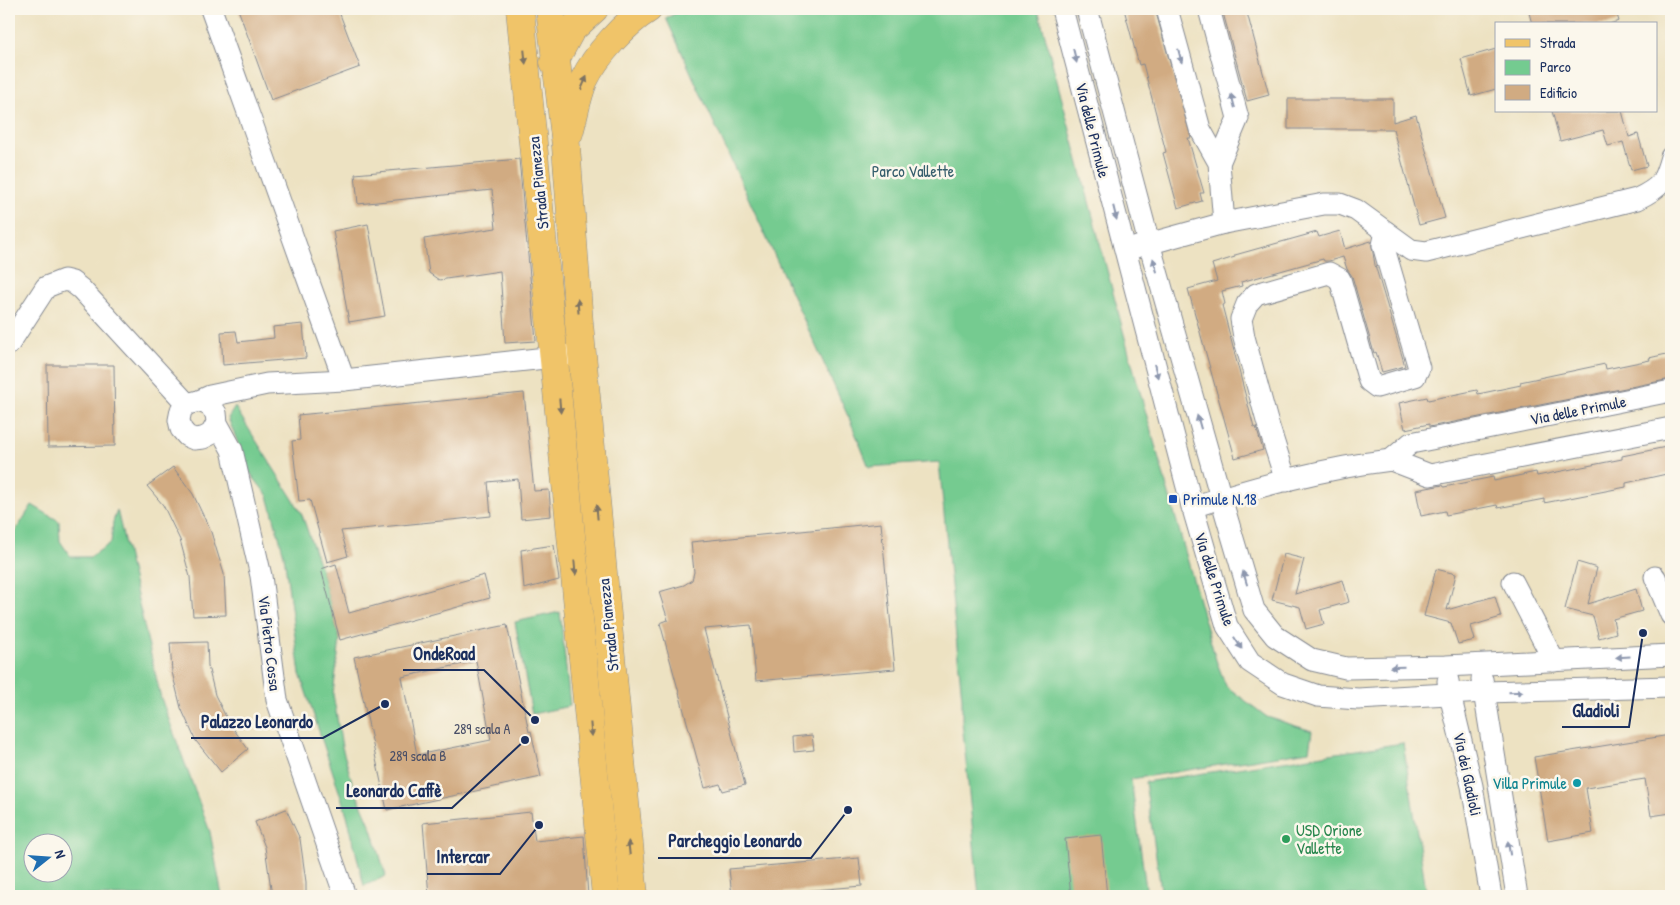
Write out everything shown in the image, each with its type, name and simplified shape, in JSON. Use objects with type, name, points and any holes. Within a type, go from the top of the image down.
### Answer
[{"type":"main road","name":"Strada Pianezza","points":[[520,9],[606,896]]},
{"type":"main road","name":"Strada Pianezza","points":[[550,9],[566,146],[582,354],[634,896]]},
{"type":"main road","points":[[537,174],[542,113],[555,57],[571,30],[594,9]]},
{"type":"main road","points":[[566,146],[584,80],[616,36],[628,23],[648,9]]},
{"type":"street","points":[[211,9],[344,380]]},
{"type":"street","name":"Via delle Primule","points":[[1062,9],[1192,507],[1227,626],[1250,662],[1283,684],[1318,696],[1358,699],[1484,692],[1671,687]]},
{"type":"street","name":"Via delle Primule","points":[[1087,9],[1148,243],[1254,610],[1275,636],[1312,660],[1346,668],[1446,666],[1671,655]]},
{"type":"street","points":[[1167,9],[1200,129],[1219,163],[1224,223]]},
{"type":"street","points":[[1209,9],[1238,118],[1219,163]]},
{"type":"street","points":[[1671,142],[1671,149]]},
{"type":"street","points":[[1124,250],[1224,223],[1324,204],[1340,204],[1356,210],[1411,250],[1426,252],[1637,199],[1652,192],[1665,180],[1671,157]]},
{"type":"street","points":[[1286,481],[1244,337],[1241,319],[1247,304],[1256,294],[1329,273],[1340,279],[1369,380],[1377,387],[1415,376],[1419,368],[1383,245],[1386,232]]},
{"type":"street","name":"Via Pietro Cossa","points":[[9,344],[46,287],[64,280],[72,282],[82,289],[205,416],[236,470],[261,576],[277,700],[345,896]]},
{"type":"street","points":[[205,416],[210,396],[267,384],[344,380],[582,354]]},
{"type":"street","name":"Via delle Primule","points":[[1391,460],[1411,443],[1671,391]]},
{"type":"street","points":[[1192,507],[1353,464],[1391,460],[1430,475],[1671,428]]},
{"type":"street","points":[[1656,577],[1671,614]]},
{"type":"street","points":[[1513,582],[1554,661]]},
{"type":"street","name":"Via dei Gladioli","points":[[1446,666],[1450,694],[1472,786],[1490,889],[1516,887],[1480,664]]},
{"type":"green space","name":"Parco Vallette","points":[[685,9],[1038,9],[1129,353],[1216,660],[1226,686],[1267,717],[1312,731],[1309,751],[1131,779],[1147,896],[979,896],[939,462],[869,467],[852,425],[666,18]]},
{"type":"green space","points":[[235,407],[301,512],[321,569],[340,640],[333,694],[342,747],[353,785],[372,829],[386,876],[364,886],[347,815],[300,674],[284,555],[268,496],[250,473],[228,418]]},
{"type":"green space","points":[[32,505],[59,521],[60,541],[71,557],[90,557],[111,543],[113,522],[117,510],[161,698],[210,832],[222,896],[9,896],[9,805],[14,797],[9,792],[9,546],[11,538]]},
{"type":"green space","points":[[560,612],[570,706],[532,714],[515,622]]},
{"type":"green space","name":"USD Orione Vallette","points":[[1403,743],[1427,896],[1162,896],[1145,782]]},
{"type":"building","points":[[238,9],[338,9],[360,67],[271,100]]},
{"type":"building","points":[[1124,9],[1155,9],[1191,138],[1188,138],[1204,193],[1200,193],[1202,201],[1178,208],[1163,153],[1166,152],[1143,64],[1139,65]]},
{"type":"building","points":[[1222,9],[1246,9],[1269,95],[1247,101]]},
{"type":"building","points":[[1528,9],[1615,9],[1619,21],[1616,22],[1531,22]]},
{"type":"building","points":[[1495,49],[1495,89],[1471,96],[1461,59]]},
{"type":"building","points":[[1288,99],[1393,99],[1393,122],[1416,115],[1445,218],[1419,225],[1393,129],[1288,129]]},
{"type":"building","points":[[1552,112],[1622,112],[1629,137],[1638,134],[1647,166],[1631,170],[1623,142],[1608,146],[1603,130],[1560,141]]},
{"type":"building","points":[[519,159],[536,341],[505,343],[500,271],[439,280],[429,273],[424,239],[496,228],[492,190],[358,204],[355,174]]},
{"type":"building","points":[[368,224],[385,316],[349,322],[333,231]]},
{"type":"building","points":[[1340,231],[1345,249],[1371,241],[1375,265],[1405,366],[1382,372],[1376,352],[1374,353],[1352,276],[1347,269],[1343,257],[1329,261],[1324,261],[1323,259],[1241,282],[1242,286],[1222,291],[1225,304],[1222,305],[1254,428],[1256,427],[1263,450],[1235,458],[1188,289],[1217,281],[1212,264],[1235,257],[1235,255],[1317,232],[1319,237]]},
{"type":"building","points":[[303,324],[306,358],[223,365],[221,332],[236,331],[238,342],[274,338],[273,327]]},
{"type":"building","points":[[1671,353],[1671,379],[1429,427],[1429,424],[1405,429],[1399,403],[1427,397],[1428,400],[1477,390],[1478,394],[1521,385],[1520,382],[1605,364],[1606,369],[1650,360],[1649,358]]},
{"type":"building","points":[[47,365],[114,365],[115,446],[48,447]]},
{"type":"building","points":[[524,393],[534,491],[549,490],[551,516],[521,519],[518,479],[488,482],[491,516],[341,531],[348,556],[327,562],[310,500],[299,501],[292,441],[300,440],[298,415]]},
{"type":"building","points":[[1671,446],[1671,473],[1626,483],[1626,487],[1544,503],[1544,499],[1498,508],[1497,505],[1446,515],[1445,511],[1421,516],[1416,490],[1443,485],[1444,487],[1493,477],[1494,481],[1536,472],[1537,476],[1622,459],[1622,456]]},
{"type":"building","points":[[173,467],[193,494],[211,532],[224,574],[226,615],[193,616],[190,577],[180,540],[163,505],[147,486]]},
{"type":"building","points":[[881,523],[895,669],[756,681],[751,625],[704,629],[745,785],[723,791],[720,784],[705,788],[660,623],[668,620],[659,592],[684,585],[692,580],[694,572],[691,542]]},
{"type":"building","points":[[554,545],[559,580],[524,589],[521,550]]},
{"type":"building","points":[[1284,554],[1304,559],[1295,594],[1343,580],[1349,602],[1320,610],[1324,624],[1306,629],[1300,607],[1272,600]]},
{"type":"building","points":[[1577,562],[1597,568],[1588,604],[1636,589],[1642,611],[1613,619],[1616,633],[1599,638],[1593,616],[1565,609]]},
{"type":"building","points":[[336,564],[349,613],[484,575],[490,598],[340,640],[321,569]]},
{"type":"building","points":[[1436,569],[1456,574],[1447,610],[1495,596],[1501,617],[1471,626],[1475,640],[1458,644],[1451,623],[1424,616]]},
{"type":"building","points":[[507,625],[529,732],[531,731],[541,777],[387,810],[354,657]],"holes":[[[476,661],[491,740],[417,755],[402,677]]]},
{"type":"building","points":[[207,642],[208,666],[215,695],[229,723],[248,749],[221,772],[196,741],[181,708],[172,672],[170,643]]},
{"type":"building","points":[[812,735],[814,750],[794,752],[793,737]]},
{"type":"building","name":"Villa Primule","points":[[1670,735],[1671,813],[1651,816],[1645,779],[1586,788],[1593,833],[1548,841],[1534,757]]},
{"type":"building","points":[[286,809],[300,839],[306,896],[272,896],[265,847],[255,822]]},
{"type":"building","points":[[531,812],[535,841],[584,836],[588,896],[429,896],[423,823]]},
{"type":"building","points":[[1101,835],[1107,896],[1071,896],[1065,839]]},
{"type":"building","points":[[859,858],[862,886],[767,894],[767,896],[732,896],[729,869]]},
{"type":"place","name":"Primule N.18","points":[[1173,499]]},
{"type":"place","name":"Gladioli","points":[[1643,633]]},
{"type":"place","name":"Palazzo Leonardo","points":[[385,704]]},
{"type":"place","name":"OndeRoad","points":[[535,720]]},
{"type":"place","name":"Leonardo Caffè","points":[[525,740]]},
{"type":"place","name":"Villa Primule","points":[[1577,783]]},
{"type":"place","name":"Parcheggio Leonardo","points":[[848,810]]},
{"type":"place","name":"Intercar","points":[[539,825]]},
{"type":"place","name":"USD Orione Vallette","points":[[1286,839]]}]
